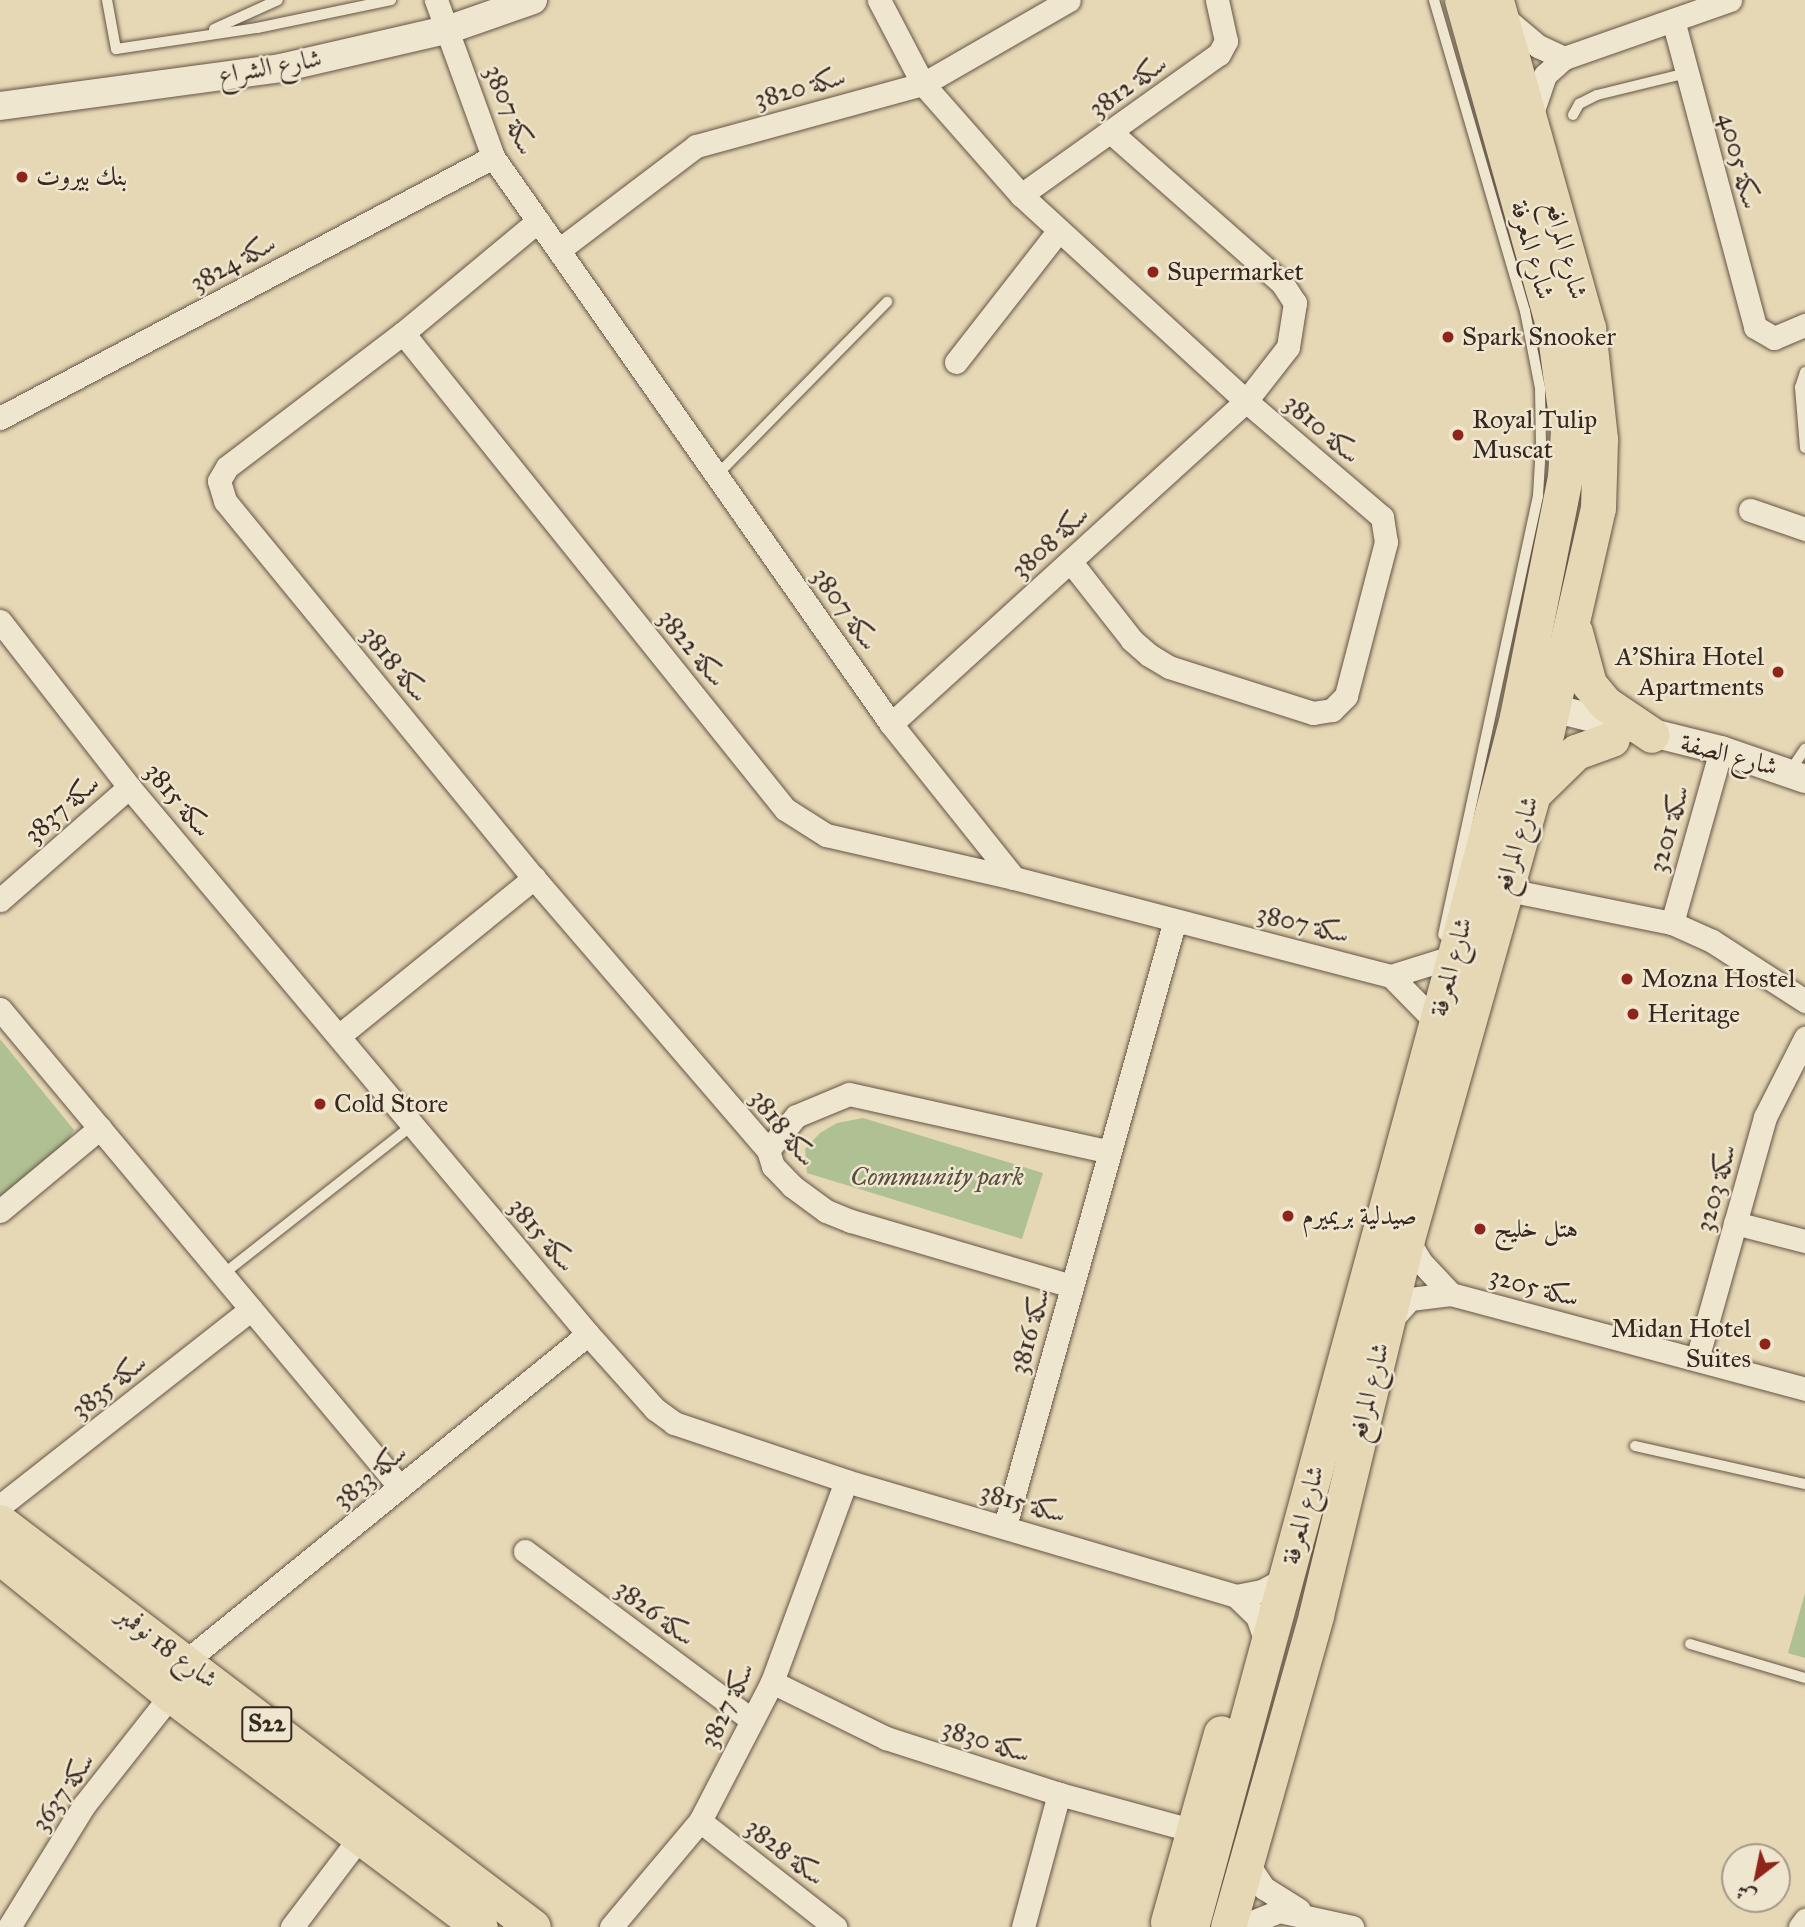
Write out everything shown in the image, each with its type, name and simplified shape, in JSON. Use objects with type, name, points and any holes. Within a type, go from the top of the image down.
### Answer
[{"type":"main road","name":"شارع المعرفة","points":[[1191,1927],[1436,1022],[1446,959],[1535,713],[1568,431],[1554,329],[1462,0]]},
{"type":"main road","name":"شارع المرافع","points":[[1228,1927],[1316,1615],[1407,1238],[1503,889],[1532,796],[1535,713],[1574,627],[1598,508],[1597,383],[1588,328],[1498,7]]},
{"type":"main road","points":[[1528,545],[1560,509]]},
{"type":"main road","points":[[1574,627],[1589,684],[1606,704],[1652,735]]},
{"type":"main road","points":[[1532,796],[1576,752],[1612,739]]},
{"type":"main road","name":"شارع 18 نوفمبر","points":[[0,1522],[533,1927]]},
{"type":"main road","name":"شارع 18 نوفمبر","points":[[0,1557],[171,1695],[480,1927]]},
{"type":"main road","points":[[1167,1927],[1191,1830],[1230,1703],[1266,1656]]},
{"type":"street","name":"سكة 3807","points":[[436,0],[450,29],[493,157],[891,724],[1014,878],[1391,976]]},
{"type":"street","name":"شارع الشراع","points":[[0,106],[281,68],[450,29],[533,0]]},
{"type":"street","name":"سكة 3810","points":[[879,0],[923,84],[1021,195],[1246,401],[1382,517],[1386,542],[1346,696],[1332,710],[1313,713],[1159,661],[1132,640],[1070,561]]},
{"type":"street","name":"سكة 3820","points":[[559,250],[696,146],[923,84],[1069,0]]},
{"type":"street","name":"سكة 3812","points":[[1021,195],[1219,54],[1226,41],[1217,0]]},
{"type":"street","points":[[1530,119],[1545,75],[1564,58],[1730,0]]},
{"type":"street","points":[[1498,7],[1538,46],[1564,58]]},
{"type":"street","name":"سكة 4005","points":[[1673,20],[1755,327],[1774,338],[1805,325]]},
{"type":"street","name":"سكة 3808","points":[[891,724],[1246,401],[1288,347],[1295,303],[1282,283],[1111,132]]},
{"type":"street","name":"سكة 3824","points":[[0,418],[493,157]]},
{"type":"street","points":[[403,334],[538,221]]},
{"type":"street","points":[[956,362],[1059,230]]},
{"type":"street","name":"سكة 3818","points":[[403,334],[227,467],[219,481],[225,501],[534,878],[768,1150],[774,1166],[792,1186],[826,1211],[1072,1286]]},
{"type":"street","name":"سكة 3822","points":[[403,334],[785,808],[826,835],[1014,878]]},
{"type":"street","points":[[1750,510],[1805,529]]},
{"type":"street","name":"سكة 3815","points":[[0,621],[129,787],[340,1035],[588,1334],[655,1409],[674,1423],[846,1481],[1236,1596]]},
{"type":"street","name":"شارع الصفة","points":[[1535,713],[1612,739],[1652,735]]},
{"type":"street","name":"شارع الصفة","points":[[1535,713],[1800,766]]},
{"type":"street","name":"سكة 3201","points":[[1672,923],[1721,750]]},
{"type":"street","name":"سكة 3837","points":[[0,900],[129,787]]},
{"type":"street","points":[[340,1035],[534,878]]},
{"type":"street","points":[[1503,889],[1672,923],[1712,941],[1805,1001]]},
{"type":"street","name":"سكة 3816","points":[[1004,1526],[1175,920]]},
{"type":"street","points":[[1436,1022],[1391,976],[1446,959]]},
{"type":"street","points":[[0,1009],[400,1487]]},
{"type":"street","name":"سكة 3203","points":[[1697,1359],[1765,1117],[1805,1038]]},
{"type":"street","points":[[768,1150],[796,1116],[849,1094],[1110,1152]]},
{"type":"street","points":[[0,1211],[100,1128]]},
{"type":"street","points":[[1735,1223],[1805,1241]]},
{"type":"street","name":"سكة 3205","points":[[1407,1238],[1420,1261],[1451,1294]]},
{"type":"street","name":"سكة 3205","points":[[1385,1326],[1410,1299],[1451,1294],[1805,1389]]},
{"type":"street","name":"سكة 3835","points":[[0,1506],[251,1309]]},
{"type":"street","name":"سكة 3833","points":[[186,1661],[588,1334]]},
{"type":"street","name":"سكة 3827","points":[[611,1927],[700,1821],[772,1682],[846,1481]]},
{"type":"street","name":"سكة 3826","points":[[525,1551],[752,1720]]},
{"type":"street","points":[[1266,1656],[1257,1616],[1236,1596],[1277,1583],[1291,1563]]},
{"type":"street","name":"سكة 3830","points":[[772,1682],[886,1738],[1059,1794],[1191,1830]]},
{"type":"street","name":"سكة 3637","points":[[9,1927],[84,1805],[171,1695]]},
{"type":"street","points":[[1023,1927],[1059,1794]]},
{"type":"street","name":"سكة 3828","points":[[700,1821],[835,1927]]},
{"type":"street","points":[[292,1927],[360,1837]]},
{"type":"street","points":[[1247,1863],[1265,1888],[1304,1914]]},
{"type":"street","points":[[1240,1927],[1264,1913],[1304,1914],[1352,1927]]},
{"type":"street","points":[[1800,1927],[1805,1920]]},
{"type":"lane","points":[[107,0],[116,49],[205,33],[257,28],[391,0]]},
{"type":"lane","points":[[205,33],[278,0]]},
{"type":"lane","points":[[1434,0],[1525,311],[1540,388],[1538,496],[1446,959]]},
{"type":"lane","points":[[1573,115],[1579,104],[1597,95],[1687,73]]},
{"type":"lane","points":[[717,475],[887,302]]},
{"type":"lane","points":[[1805,372],[1800,387],[1805,448]]},
{"type":"lane","points":[[222,1275],[414,1124]]},
{"type":"lane","points":[[1635,1446],[1805,1484]]},
{"type":"lane","points":[[1690,1644],[1805,1678]]},
{"type":"green space","points":[[0,1039],[74,1130],[63,1147],[0,1199]]},
{"type":"green space","name":"Community park","points":[[863,1118],[1043,1173],[1022,1239],[807,1173],[805,1149],[820,1133],[837,1123]]},
{"type":"green space","points":[[1805,1593],[1805,1658],[1788,1653]]},
{"type":"place","name":"بنك بيروت","points":[[22,177]]},
{"type":"place","name":"Supermarket","points":[[1153,272]]},
{"type":"place","name":"Spark Snooker","points":[[1448,337]]},
{"type":"place","name":"Royal Tulip Muscat","points":[[1458,435]]},
{"type":"place","name":"A'Shira Hotel Apartments","points":[[1778,672]]},
{"type":"place","name":"Mozna Hostel","points":[[1627,979]]},
{"type":"place","name":"Heritage","points":[[1633,1014]]},
{"type":"place","name":"Cold Store","points":[[320,1104]]},
{"type":"place","name":"صيدلية بريميرم","points":[[1288,1216]]},
{"type":"place","name":"هتل خلیج","points":[[1480,1229]]},
{"type":"place","name":"Midan Hotel Suites","points":[[1765,1344]]}]
